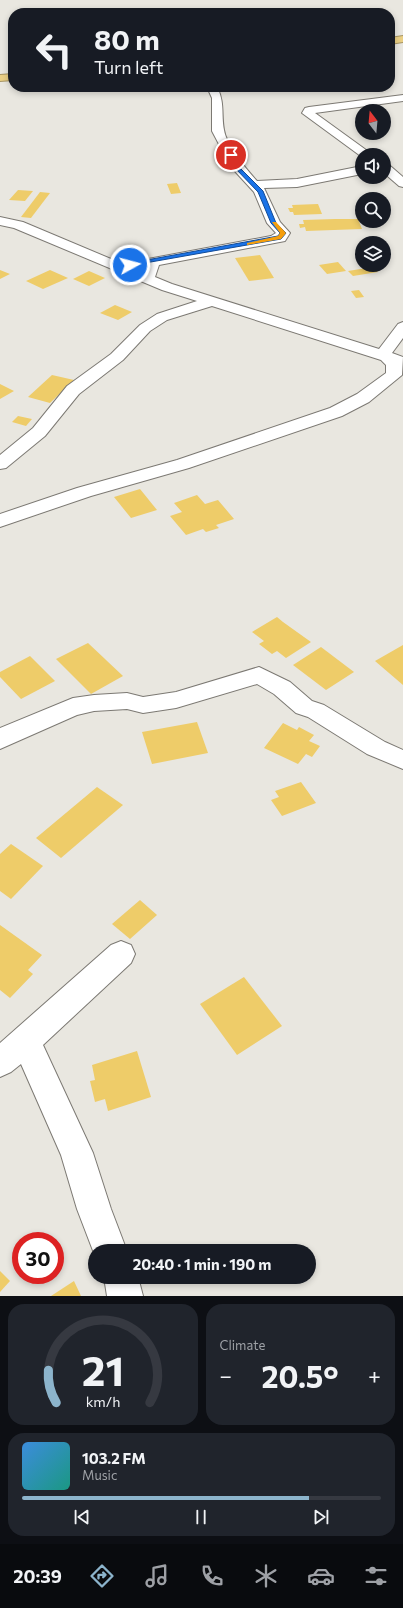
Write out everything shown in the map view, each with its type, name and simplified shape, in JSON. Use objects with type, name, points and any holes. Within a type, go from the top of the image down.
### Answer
[{"type":"street","points":[[119,266],[153,262],[280,238],[283,233],[274,223],[260,191],[237,167],[218,130],[217,98],[214,92]]},
{"type":"street","points":[[357,148],[308,113],[309,110],[403,98]]},
{"type":"street","points":[[255,185],[297,184],[355,172]]},
{"type":"street","points":[[391,174],[403,183]]},
{"type":"street","points":[[0,221],[18,225],[167,287],[395,360]]},
{"type":"street","points":[[147,278],[153,262]]},
{"type":"street","points":[[162,317],[160,309],[167,287]]},
{"type":"street","points":[[0,464],[39,432],[73,390],[117,357],[145,328],[162,317],[214,302]]},
{"type":"street","points":[[395,360],[384,354],[403,327]]},
{"type":"street","points":[[0,521],[84,492],[183,464],[336,412],[363,398],[394,375],[395,360]]},
{"type":"street","points":[[0,740],[8,735],[73,707],[94,703],[127,701],[143,704],[176,700],[259,675],[282,688],[304,707],[316,711],[376,748],[403,760]]},
{"type":"street","points":[[0,1062],[26,1041],[122,954]]},
{"type":"street","points":[[26,1041],[77,1153],[94,1209],[107,1244]]},
{"type":"street","points":[[123,1284],[125,1296]]},
{"type":"building","points":[[177,183],[181,193],[171,194],[167,184]]},
{"type":"building","points":[[18,190],[33,191],[25,201],[9,200]]},
{"type":"building","points":[[40,192],[50,193],[31,218],[21,217]]},
{"type":"building","points":[[318,204],[322,214],[294,215],[288,208],[293,208],[292,205]]},
{"type":"building","points":[[355,219],[355,228],[362,229],[306,231],[305,227],[300,228],[299,224],[304,224],[303,220]]},
{"type":"building","points":[[260,255],[274,278],[249,281],[235,258]]},
{"type":"building","points":[[338,262],[346,271],[327,274],[319,265]]},
{"type":"building","points":[[0,270],[10,274],[0,279]]},
{"type":"building","points":[[50,270],[68,278],[43,289],[26,281]]},
{"type":"building","points":[[355,270],[355,272],[378,272],[353,276],[348,271]]},
{"type":"building","points":[[89,271],[105,278],[89,286],[73,279]]},
{"type":"building","points":[[359,290],[364,297],[356,298],[351,291]]},
{"type":"building","points":[[115,305],[132,312],[118,320],[100,313]]},
{"type":"building","points":[[52,375],[74,380],[50,403],[28,397]]},
{"type":"building","points":[[0,384],[14,391],[0,399]]},
{"type":"building","points":[[18,416],[32,419],[26,426],[12,422]]},
{"type":"building","points":[[140,489],[157,510],[131,518],[114,497]]},
{"type":"building","points":[[197,495],[205,504],[218,500],[234,519],[216,525],[219,528],[206,532],[203,529],[186,535],[170,516],[182,512],[174,503]]},
{"type":"building","points":[[277,617],[311,642],[286,658],[277,651],[272,654],[259,644],[264,641],[252,632]]},
{"type":"building","points":[[88,643],[123,676],[91,694],[56,659]]},
{"type":"building","points":[[403,645],[403,685],[375,661]]},
{"type":"building","points":[[321,647],[354,672],[326,690],[293,665]]},
{"type":"building","points":[[30,656],[55,681],[21,699],[0,677],[0,672]]},
{"type":"building","points":[[197,722],[208,753],[152,764],[142,732]]},
{"type":"building","points":[[283,723],[297,730],[299,727],[314,735],[309,741],[320,746],[312,757],[306,754],[298,764],[264,748]]},
{"type":"building","points":[[301,782],[316,803],[282,816],[271,800],[279,797],[275,791]]},
{"type":"building","points":[[97,787],[123,805],[61,858],[36,838]]},
{"type":"building","points":[[11,844],[43,866],[11,899],[0,891],[0,854]]},
{"type":"building","points":[[140,900],[157,915],[130,939],[112,924]]},
{"type":"building","points":[[0,925],[42,955],[28,970],[33,974],[10,998],[0,990]]},
{"type":"building","points":[[244,977],[282,1026],[237,1055],[200,1004]]},
{"type":"building","points":[[137,1051],[151,1097],[108,1111],[105,1099],[95,1102],[90,1081],[95,1080],[92,1065]]},
{"type":"building","points":[[0,1271],[10,1281],[0,1292]]},
{"type":"building","points":[[74,1281],[81,1296],[51,1296]]},
{"type":"slow traffic","points":[[249,244],[280,238],[283,233],[274,223]]},
{"type":"route","points":[[130,265],[280,238],[283,233],[274,223],[263,201],[260,191],[237,167],[231,155]]}]
